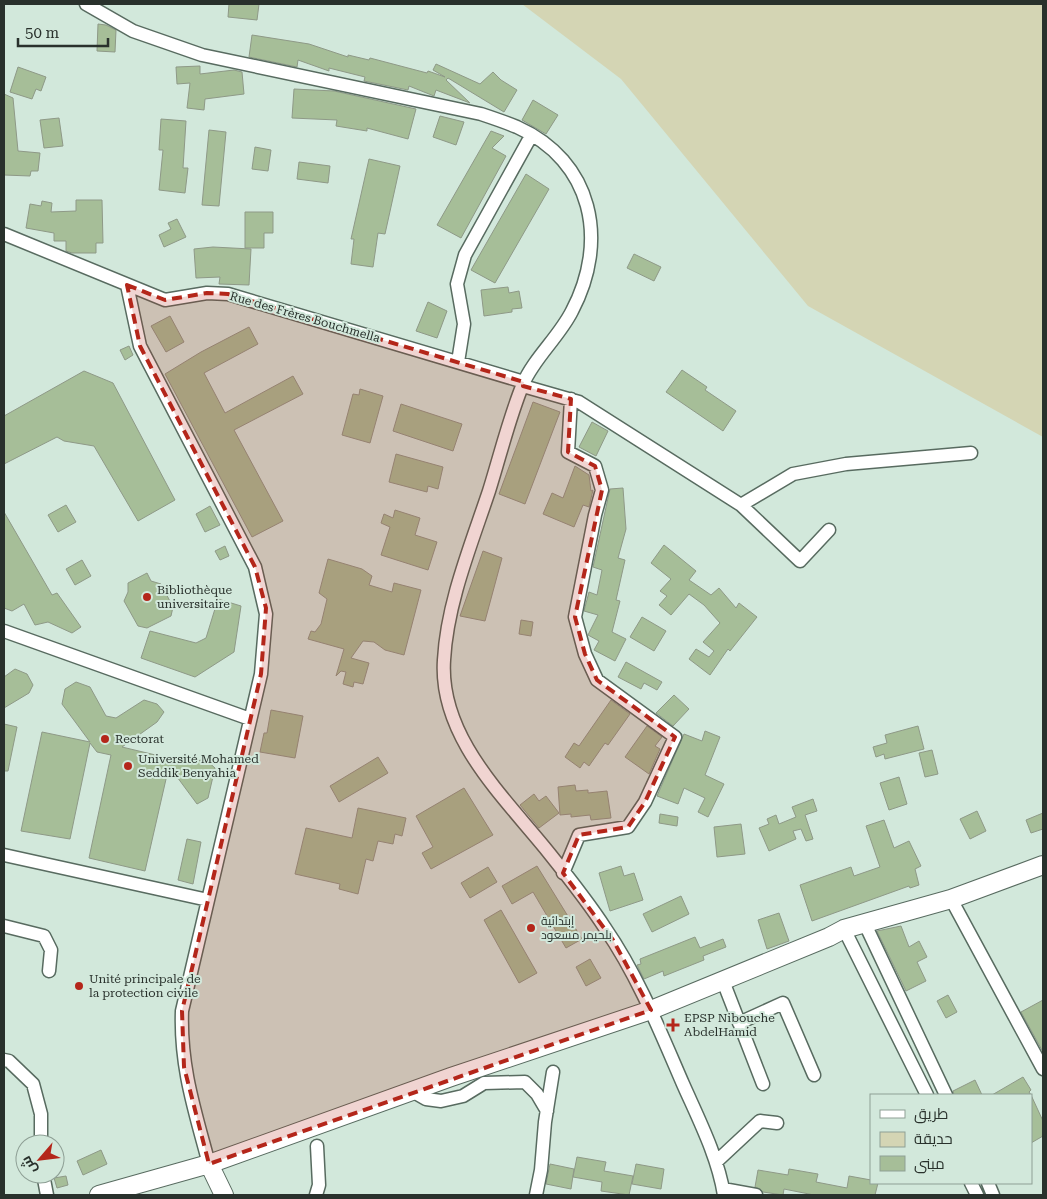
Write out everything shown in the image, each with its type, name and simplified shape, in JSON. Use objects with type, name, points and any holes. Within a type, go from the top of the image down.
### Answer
[{"type":"main road","points":[[99,1195],[139,1189],[412,1091],[650,1010],[830,937],[844,929],[951,899],[1040,870]]},
{"type":"main road","points":[[208,1164],[224,1195]]},
{"type":"street","points":[[86,4],[133,31],[202,55],[481,114],[518,128],[532,136],[551,150],[580,186],[587,199],[591,233],[589,263],[579,298],[570,316],[523,384],[454,604],[446,639],[444,671],[448,705],[464,741],[492,783],[613,940],[650,1010],[716,1162],[723,1192],[756,1195]]},
{"type":"street","points":[[458,362],[464,324],[458,284],[465,255],[532,136]]},
{"type":"street","name":"Rue des Frères Bouchmella","points":[[4,234],[165,300],[207,293],[228,294],[458,362],[579,402],[741,505],[800,562],[829,530]]},
{"type":"street","points":[[127,285],[140,346],[255,567],[266,608],[265,644],[250,719],[182,1011],[181,1042],[188,1092],[208,1164]]},
{"type":"street","points":[[563,873],[578,835],[628,827],[645,802],[675,737],[597,680],[585,654],[575,617],[602,490],[595,466],[568,452],[571,399]]},
{"type":"street","points":[[741,505],[793,474],[846,464],[971,453]]},
{"type":"street","points":[[4,631],[250,719]]},
{"type":"street","points":[[4,855],[208,900]]},
{"type":"street","points":[[951,899],[1043,1069]]},
{"type":"street","points":[[865,924],[946,1094]]},
{"type":"street","points":[[4,926],[44,936],[51,950],[49,971]]},
{"type":"street","points":[[844,929],[926,1094]]},
{"type":"street","points":[[723,981],[763,1084]]},
{"type":"street","points":[[739,1023],[783,1002],[814,1075]]},
{"type":"street","points":[[4,1060],[9,1061],[33,1084],[41,1114],[41,1134]]},
{"type":"street","points":[[536,1195],[542,1170],[547,1111],[553,1072]]},
{"type":"street","points":[[412,1091],[426,1099],[440,1101],[463,1096],[484,1083],[525,1082],[537,1094],[547,1111]]},
{"type":"street","points":[[716,1162],[760,1121],[777,1123]]},
{"type":"street","points":[[316,1195],[319,1186],[317,1146]]},
{"type":"highlighted area","points":[[127,285],[165,300],[207,293],[228,294],[524,382],[523,386],[571,399],[568,452],[595,466],[602,490],[575,617],[585,654],[597,680],[675,737],[645,802],[628,827],[579,835],[563,873],[613,940],[651,1010],[209,1164],[184,1067],[182,1011],[261,674],[266,608],[255,567],[140,346]]},
{"type":"green space","points":[[522,4],[1043,4],[1043,437],[808,306],[621,79]]},
{"type":"building","points":[[229,4],[259,4],[257,20],[228,17]]},
{"type":"building","points":[[98,24],[106,25],[116,30],[115,52],[97,51]]},
{"type":"building","points":[[252,35],[309,44],[348,57],[348,55],[369,60],[370,58],[427,73],[428,71],[445,77],[433,70],[436,64],[480,84],[493,72],[501,80],[517,90],[504,112],[448,78],[446,80],[470,103],[436,90],[434,96],[409,86],[408,90],[364,81],[365,77],[329,68],[329,71],[298,60],[297,67],[249,57]]},
{"type":"building","points":[[200,66],[200,74],[234,70],[242,72],[244,94],[205,99],[204,110],[187,108],[190,83],[177,84],[176,67]]},
{"type":"building","points":[[18,67],[46,77],[41,91],[36,89],[32,99],[10,92]]},
{"type":"building","points":[[294,89],[334,91],[416,109],[408,139],[367,128],[367,131],[336,126],[337,120],[292,118]]},
{"type":"building","points":[[4,94],[13,98],[18,151],[40,153],[38,171],[31,171],[30,176],[4,175]]},
{"type":"building","points":[[533,100],[558,115],[546,134],[522,120]]},
{"type":"building","points":[[440,116],[464,122],[456,145],[433,137]]},
{"type":"building","points":[[59,118],[63,146],[44,148],[40,120]]},
{"type":"building","points":[[161,119],[186,121],[183,168],[188,168],[185,193],[159,190],[163,150],[159,150]]},
{"type":"building","points":[[209,130],[226,132],[219,206],[202,205]]},
{"type":"building","points":[[491,131],[504,136],[492,148],[506,156],[461,238],[437,225]]},
{"type":"building","points":[[255,147],[271,150],[268,171],[252,169]]},
{"type":"building","points":[[369,159],[400,166],[385,234],[378,233],[373,267],[351,264],[354,239],[351,239]]},
{"type":"building","points":[[299,162],[330,166],[328,183],[297,179]]},
{"type":"building","points":[[526,174],[549,189],[495,283],[471,270]]},
{"type":"building","points":[[76,200],[102,200],[103,243],[96,243],[96,253],[72,253],[66,251],[66,241],[54,241],[54,233],[26,228],[30,204],[41,206],[42,201],[52,203],[51,212],[76,211]]},
{"type":"building","points":[[245,212],[273,212],[273,233],[264,233],[264,248],[245,248]]},
{"type":"building","points":[[177,219],[186,237],[164,247],[159,235],[171,229],[168,223]]},
{"type":"building","points":[[213,247],[251,249],[249,285],[219,284],[220,277],[196,278],[194,249]]},
{"type":"building","points":[[634,254],[661,267],[654,281],[627,268]]},
{"type":"building","points":[[508,287],[509,293],[519,291],[522,308],[512,309],[512,312],[484,316],[481,290]]},
{"type":"building","points":[[428,302],[447,311],[437,338],[416,331]]},
{"type":"building","points":[[170,316],[184,342],[166,352],[151,326]]},
{"type":"building","points":[[249,327],[258,344],[204,373],[225,413],[293,376],[303,394],[234,430],[283,521],[252,537],[165,374],[201,352]]},
{"type":"building","points":[[129,346],[133,355],[125,360],[120,350]]},
{"type":"building","points":[[682,370],[707,387],[705,390],[736,411],[723,431],[666,392]]},
{"type":"building","points":[[84,371],[113,383],[175,500],[138,521],[94,446],[64,441],[57,437],[4,464],[4,416]]},
{"type":"building","points":[[360,389],[383,396],[370,443],[342,435],[353,394],[359,395]]},
{"type":"building","points":[[533,402],[560,412],[525,504],[499,494]]},
{"type":"building","points":[[401,404],[462,424],[453,451],[393,431]]},
{"type":"building","points":[[592,422],[608,431],[596,456],[579,447]]},
{"type":"building","points":[[396,454],[443,467],[438,489],[428,486],[427,492],[389,482]]},
{"type":"building","points":[[575,466],[589,475],[591,491],[593,490],[589,507],[583,505],[574,527],[543,514],[552,493],[563,498]]},
{"type":"building","points":[[623,488],[626,529],[618,558],[625,560],[616,600],[620,601],[612,632],[626,639],[615,661],[594,650],[599,641],[588,635],[598,615],[584,611],[589,592],[597,595],[602,570],[593,567],[610,489]]},
{"type":"building","points":[[66,505],[76,522],[58,532],[48,515]]},
{"type":"building","points":[[210,506],[220,525],[205,532],[196,514]]},
{"type":"building","points":[[395,510],[420,518],[415,535],[437,542],[428,570],[381,555],[390,527],[381,523],[384,514],[393,518]]},
{"type":"building","points":[[4,512],[52,595],[57,593],[81,627],[72,633],[48,622],[35,625],[24,604],[12,611],[4,608]]},
{"type":"building","points":[[664,545],[696,571],[689,580],[711,595],[719,588],[736,608],[739,603],[757,617],[730,651],[728,649],[710,675],[689,659],[696,649],[709,657],[714,651],[703,642],[720,623],[704,605],[689,594],[671,615],[659,605],[667,596],[660,591],[671,579],[651,563]]},
{"type":"building","points":[[225,546],[229,556],[220,560],[215,551]]},
{"type":"building","points":[[483,551],[502,558],[485,621],[460,616]]},
{"type":"building","points":[[328,559],[362,569],[372,576],[369,585],[392,592],[394,583],[421,590],[404,655],[385,650],[374,642],[363,641],[351,658],[369,663],[363,684],[354,682],[353,687],[343,684],[346,672],[341,671],[336,676],[344,649],[308,639],[311,631],[315,632],[321,624],[327,599],[319,593]]},
{"type":"building","points":[[82,560],[91,576],[75,585],[66,569]]},
{"type":"building","name":"Bibliothèque universitaire","points":[[147,573],[151,581],[161,584],[173,607],[171,616],[147,628],[138,626],[124,601],[128,592],[128,583]]},
{"type":"building","points":[[218,599],[241,606],[234,652],[195,677],[141,658],[150,631],[196,643],[206,638]]},
{"type":"building","points":[[642,617],[666,631],[654,651],[630,637]]},
{"type":"building","points":[[521,620],[533,622],[531,636],[519,634]]},
{"type":"building","points":[[626,662],[662,682],[657,690],[644,683],[641,689],[618,677]]},
{"type":"building","points":[[15,669],[27,674],[33,685],[29,693],[4,708],[4,677]]},
{"type":"building","points":[[76,682],[90,687],[106,716],[116,718],[144,700],[157,704],[164,712],[157,722],[122,747],[189,763],[205,759],[215,768],[208,798],[197,804],[169,766],[145,871],[89,858],[111,755],[97,752],[90,743],[70,839],[21,831],[42,732],[90,742],[62,704],[65,689]]},
{"type":"building","points":[[674,695],[689,709],[673,726],[656,713]]},
{"type":"building","points":[[611,700],[630,714],[608,745],[605,743],[589,766],[584,762],[580,768],[565,757],[574,743],[579,746]]},
{"type":"building","points":[[271,710],[303,716],[295,758],[260,752],[264,733],[267,733]]},
{"type":"building","points":[[4,724],[17,727],[8,771],[4,771]]},
{"type":"building","points":[[647,726],[662,737],[655,746],[660,749],[649,774],[625,757]]},
{"type":"building","points":[[918,726],[924,749],[885,759],[884,754],[876,757],[873,747],[887,743],[885,735]]},
{"type":"building","points":[[705,731],[720,737],[705,775],[724,784],[708,817],[698,812],[705,798],[684,788],[678,804],[657,796],[684,734],[702,741]]},
{"type":"building","points":[[932,750],[938,774],[925,777],[919,753]]},
{"type":"building","points":[[378,757],[388,773],[339,802],[330,786]]},
{"type":"building","points":[[899,777],[907,804],[889,810],[880,783]]},
{"type":"building","points":[[575,785],[576,791],[588,790],[588,793],[607,791],[611,818],[591,820],[590,815],[571,817],[571,814],[560,815],[558,787]]},
{"type":"building","points":[[464,788],[493,835],[431,869],[422,853],[433,847],[416,816]]},
{"type":"building","points":[[534,794],[539,801],[546,796],[559,813],[539,828],[520,805]]},
{"type":"building","points":[[813,799],[817,811],[805,815],[813,839],[806,841],[801,829],[793,831],[796,839],[769,851],[759,828],[769,824],[767,819],[776,815],[779,824],[796,817],[792,807]]},
{"type":"building","points":[[358,808],[406,818],[402,836],[395,834],[393,844],[378,841],[373,861],[366,859],[358,894],[339,889],[340,884],[295,874],[306,828],[352,838]]},
{"type":"building","points":[[977,811],[986,831],[970,839],[960,819]]},
{"type":"building","points":[[1043,813],[1043,829],[1031,833],[1026,820]]},
{"type":"building","points":[[660,814],[678,817],[677,826],[659,823]]},
{"type":"building","points":[[884,820],[894,848],[909,841],[921,866],[915,869],[919,885],[910,888],[909,886],[812,921],[800,885],[851,867],[854,876],[880,867],[866,826]]},
{"type":"building","points":[[741,824],[745,854],[717,857],[714,827]]},
{"type":"building","points":[[187,839],[201,842],[193,884],[178,880]]},
{"type":"building","points":[[537,866],[582,939],[566,948],[533,892],[512,904],[502,886]]},
{"type":"building","points":[[621,866],[624,876],[634,873],[643,900],[610,911],[599,873]]},
{"type":"building","points":[[488,867],[497,882],[470,898],[461,883]]},
{"type":"building","points":[[681,896],[689,914],[652,932],[643,914]]},
{"type":"building","points":[[501,910],[537,973],[519,983],[484,920]]},
{"type":"building","points":[[779,913],[789,941],[767,949],[758,920]]},
{"type":"building","points":[[901,926],[909,947],[919,941],[927,957],[917,962],[926,981],[906,991],[877,931]]},
{"type":"building","points":[[695,937],[700,948],[723,939],[726,947],[703,956],[704,960],[664,976],[663,971],[644,979],[637,965],[641,964],[640,959]]},
{"type":"building","points":[[590,959],[601,978],[586,986],[576,967]]},
{"type":"building","points":[[948,995],[957,1012],[946,1018],[937,1001]]},
{"type":"building","points":[[1043,1000],[1043,1052],[1021,1012]]},
{"type":"building","points":[[1023,1077],[1031,1090],[1029,1092],[1030,1094],[994,1094]]},
{"type":"building","points":[[975,1080],[982,1094],[954,1094],[953,1091]]},
{"type":"building","points":[[1032,1097],[1043,1121],[1043,1136],[1032,1142]]},
{"type":"building","points":[[101,1150],[107,1164],[83,1175],[77,1161]]},
{"type":"building","points":[[577,1157],[606,1162],[604,1171],[633,1176],[629,1195],[601,1191],[602,1182],[573,1177]]},
{"type":"building","points":[[550,1164],[574,1169],[571,1189],[546,1184]]},
{"type":"building","points":[[636,1164],[664,1169],[661,1189],[632,1184]]},
{"type":"building","points":[[789,1169],[818,1174],[816,1182],[847,1188],[849,1176],[870,1180],[870,1184],[878,1184],[875,1195],[814,1195],[784,1189],[783,1195],[763,1192],[755,1187],[758,1170],[788,1175]]},
{"type":"building","points":[[65,1176],[68,1185],[57,1188],[56,1184],[65,1184]]},
{"type":"place","name":"Bibliothèque universitaire","points":[[147,597]]},
{"type":"place","name":"Rectorat","points":[[105,739]]},
{"type":"place","name":"Université Mohamed Seddik Benyahia","points":[[128,766]]},
{"type":"place","name":"إبتدائية بلحيمر مسعود","points":[[531,928]]},
{"type":"place","name":"Unité principale de la protection civile","points":[[79,986]]},
{"type":"place","name":"EPSP Nibouche AbdelHamid","points":[[673,1025]]}]
